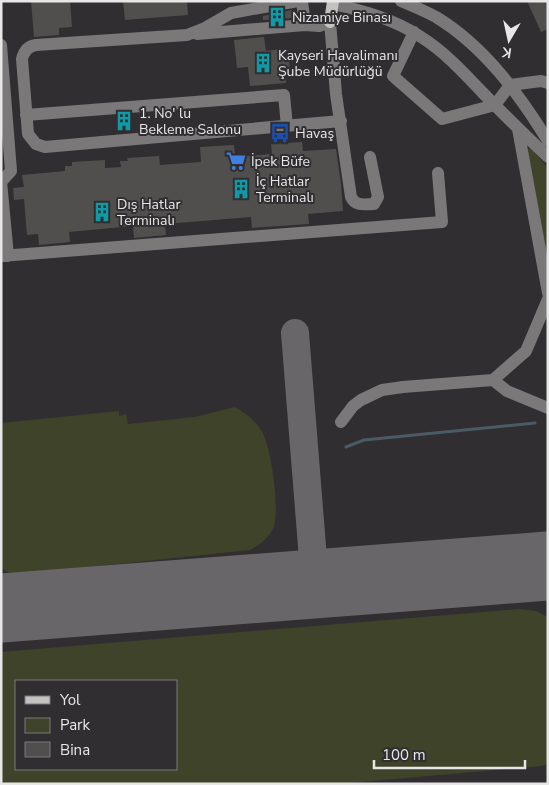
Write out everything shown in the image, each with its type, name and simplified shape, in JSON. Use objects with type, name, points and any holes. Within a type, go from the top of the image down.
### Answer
[{"type":"main road","points":[[329,2],[330,22]]},
{"type":"lane","points":[[187,35],[205,28],[232,13],[300,1],[305,25]]},
{"type":"lane","points":[[401,1],[420,5],[458,33],[483,56],[510,85],[548,141]]},
{"type":"lane","points":[[329,2],[380,16],[414,32],[448,57],[548,157]]},
{"type":"lane","points":[[341,121],[45,147],[36,144],[30,138],[27,130],[22,59],[24,52],[29,47],[305,25],[319,26],[330,22],[336,94],[341,121],[351,197],[354,202],[360,205],[374,204],[378,197],[370,157]]},
{"type":"lane","points":[[414,32],[393,76],[442,119],[495,105],[510,85],[541,81],[548,83]]},
{"type":"lane","points":[[1,45],[4,123],[11,171],[2,181],[5,256],[442,222],[438,173]]},
{"type":"lane","points":[[26,115],[284,95],[287,126]]},
{"type":"lane","points":[[518,129],[548,293]]},
{"type":"lane","points":[[341,422],[361,400],[382,390],[493,380],[526,351],[548,300]]},
{"type":"lane","points":[[493,380],[508,391],[548,408]]},
{"type":"green space","points":[[531,148],[548,168],[548,261],[526,149]]},
{"type":"green space","points":[[235,407],[250,417],[261,430],[265,438],[274,477],[276,517],[274,526],[267,537],[257,546],[250,550],[13,575],[1,568],[1,423],[119,411],[119,416],[126,414],[128,424],[195,417]]},
{"type":"green space","points":[[519,609],[536,611],[548,617],[548,764],[542,766],[339,784],[1,784],[1,652]]},
{"type":"building","points":[[31,1],[70,1],[72,27],[59,28],[59,35],[34,37]]},
{"type":"building","points":[[123,1],[187,1],[188,15],[125,20]]},
{"type":"building","points":[[527,1],[548,1],[548,29],[541,32]]},
{"type":"building","points":[[292,10],[292,18],[263,20],[263,16]]},
{"type":"building","name":"Kayseri Havalimanı Şube Müdürlüğü","points":[[264,37],[266,51],[282,49],[283,60],[289,60],[290,72],[285,72],[286,83],[250,86],[248,67],[237,68],[234,40]]},
{"type":"building","points":[[302,142],[303,151],[336,149],[341,184],[343,211],[308,214],[309,224],[252,228],[251,217],[165,224],[166,235],[134,238],[133,226],[69,232],[70,242],[39,245],[38,234],[27,235],[24,199],[14,200],[13,188],[24,187],[22,175],[65,171],[65,166],[72,166],[72,162],[105,160],[105,168],[121,167],[120,161],[128,161],[127,158],[159,156],[160,165],[201,162],[200,147],[234,145],[235,157],[272,154],[271,144]]},
{"type":"waterway","points":[[346,447],[364,440],[535,423]]},
{"type":"taxiway","points":[[295,333],[315,584]]},
{"type":"runway","points":[[1,608],[548,566]]},
{"type":"place","name":"Nizamiye Binası","points":[[277,17]]},
{"type":"place","name":"Kayseri Havalimanı Şube Müdürlüğü","points":[[263,63]]},
{"type":"place","name":"1. No' lu Bekleme Salonu","points":[[124,121]]},
{"type":"place","name":"Havaş","points":[[280,133]]},
{"type":"place","name":"İpek Büfe","points":[[236,161]]},
{"type":"place","name":"İç Hatlar Terminalı","points":[[241,189]]},
{"type":"place","name":"Dış Hatlar Terminalı","points":[[102,212]]}]
